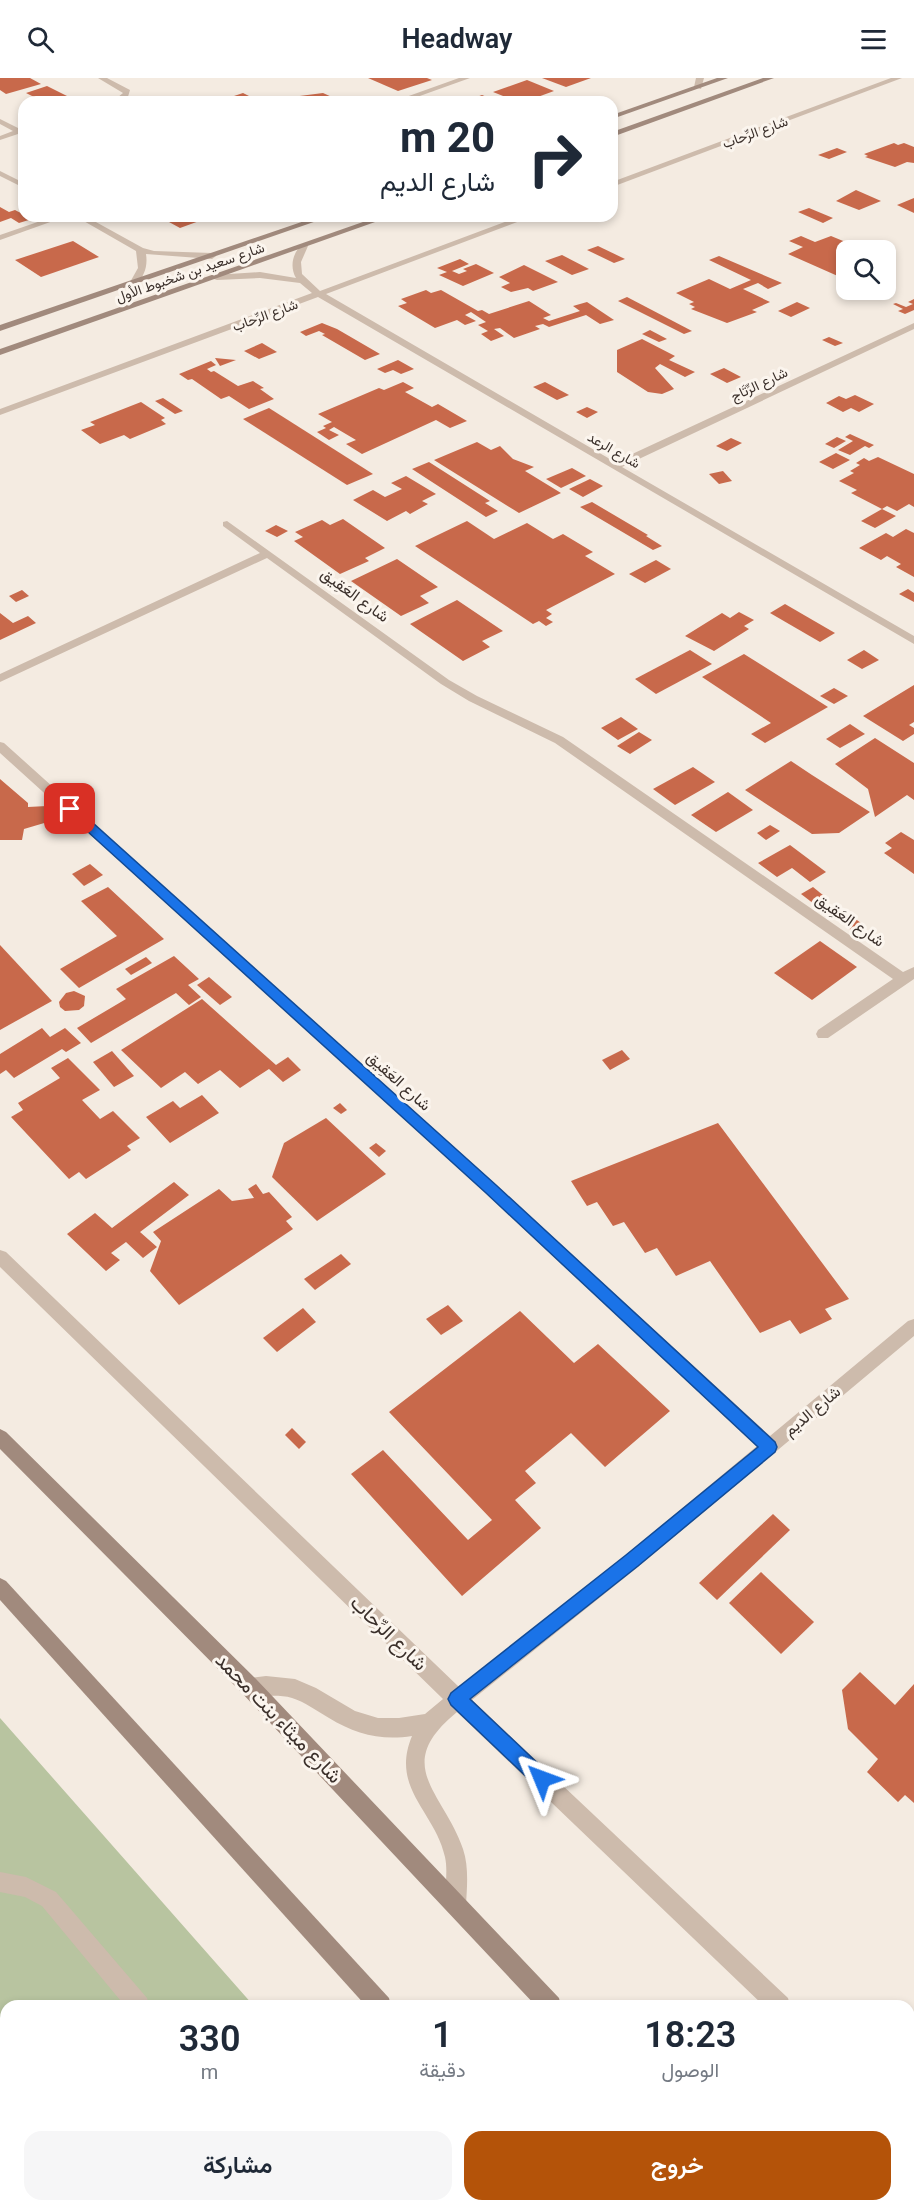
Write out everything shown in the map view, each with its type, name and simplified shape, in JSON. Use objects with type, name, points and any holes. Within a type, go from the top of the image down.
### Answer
[{"type":"main road","points":[[618,115],[724,78]]},
{"type":"main road","points":[[618,133],[770,78]]},
{"type":"main road","name":"شارع سعيد بن شخبوط الأول","points":[[0,328],[310,222]]},
{"type":"main road","name":"شارع سعيد بن شخبوط الأول","points":[[0,352],[371,222]]},
{"type":"main road","name":"شارع ميثاء بنت محمد","points":[[0,1437],[249,1686],[545,2000]]},
{"type":"main road","points":[[0,1587],[376,2000]]},
{"type":"street","points":[[102,78],[127,92],[125,96]]},
{"type":"street","points":[[414,96],[466,78]]},
{"type":"street","points":[[698,87],[700,78]]},
{"type":"street","name":"شارع الرِّحاب","points":[[618,183],[898,78]]},
{"type":"street","points":[[0,121],[18,129]]},
{"type":"street","points":[[0,138],[18,132]]},
{"type":"street","points":[[0,173],[18,183]]},
{"type":"street","points":[[0,238],[46,222]]},
{"type":"street","points":[[90,222],[140,250],[168,256],[212,256]]},
{"type":"street","name":"شارع الرِّحاب","points":[[0,412],[513,222]]},
{"type":"street","points":[[301,281],[295,263],[304,246]]},
{"type":"street","points":[[133,284],[139,277],[144,264],[140,250]]},
{"type":"street","name":"شارع الرعد","points":[[217,277],[260,275],[301,281],[319,294],[914,641]]},
{"type":"street","name":"شارع الرِّتَاج","points":[[615,466],[914,326]]},
{"type":"street","name":"شارع العَقِيق","points":[[227,524],[468,697],[525,721],[559,740],[909,975]]},
{"type":"street","points":[[0,678],[267,554]]},
{"type":"street","name":"شارع العَقِيق","points":[[0,746],[491,1189],[770,1447]]},
{"type":"street","points":[[823,1034],[909,975]]},
{"type":"street","name":"شارع الرِّحاب","points":[[0,1257],[457,1699],[774,2000]]},
{"type":"street","name":"شارع الديم","points":[[456,1905],[458,1877],[453,1851],[443,1826],[419,1789],[415,1772],[415,1754],[420,1737],[430,1722],[632,1561],[914,1326]]},
{"type":"street","name":"شارع الديم","points":[[249,1686],[271,1685],[293,1688],[314,1696],[350,1719],[368,1726],[389,1729],[410,1728],[430,1722]]},
{"type":"street","points":[[0,1882],[14,1883],[32,1889],[49,1899],[134,2000]]},
{"type":"green space","points":[[0,1718],[249,2000],[0,2000]]},
{"type":"building","points":[[0,78],[30,78],[41,84],[6,94],[0,90]]},
{"type":"building","points":[[368,78],[427,78],[432,80],[398,91]]},
{"type":"building","points":[[542,78],[591,78],[566,87]]},
{"type":"building","points":[[527,80],[554,91],[540,96],[503,96],[493,92]]},
{"type":"building","points":[[47,86],[67,96],[32,96],[26,93]]},
{"type":"building","points":[[323,93],[330,96],[300,96]]},
{"type":"building","points":[[894,143],[898,145],[904,143],[914,147],[914,163],[907,162],[895,167],[865,157],[868,156],[864,154]]},
{"type":"building","points":[[837,148],[847,152],[829,159],[818,155]]},
{"type":"building","points":[[856,190],[881,201],[859,210],[836,201]]},
{"type":"building","points":[[914,198],[914,213],[897,205]]},
{"type":"building","points":[[0,207],[9,212],[18,212],[18,222],[22,222],[19,223],[11,218],[0,222]]},
{"type":"building","points":[[809,208],[833,218],[823,223],[798,212]]},
{"type":"building","points":[[169,222],[196,222],[180,228]]},
{"type":"building","points":[[801,236],[815,242],[831,236],[841,240],[836,240],[836,275],[788,254],[803,247],[789,241]]},
{"type":"building","points":[[73,241],[99,257],[41,277],[15,260]]},
{"type":"building","points":[[598,246],[625,259],[614,263],[587,250]]},
{"type":"building","points":[[562,255],[589,269],[572,275],[545,261]]},
{"type":"building","points":[[719,256],[782,283],[768,289],[758,283],[743,289],[770,302],[752,310],[757,312],[727,323],[691,309],[695,307],[689,304],[694,302],[676,293],[709,279],[730,289],[751,280],[709,260]]},
{"type":"building","points":[[460,259],[469,264],[452,271],[459,274],[467,271],[463,269],[476,264],[494,273],[463,286],[439,275],[447,272],[437,268]]},
{"type":"building","points":[[524,265],[558,282],[533,291],[528,288],[511,292],[501,287],[510,283],[499,277]]},
{"type":"building","points":[[426,290],[431,293],[441,290],[478,311],[482,310],[489,314],[529,301],[551,315],[543,318],[549,321],[580,311],[573,306],[587,302],[614,320],[600,324],[586,315],[549,327],[543,324],[535,326],[540,329],[514,338],[500,328],[494,329],[504,336],[491,341],[481,334],[488,331],[478,325],[486,322],[471,312],[465,315],[476,321],[465,325],[457,320],[435,328],[398,306],[407,303],[401,299]]},
{"type":"building","points":[[627,297],[692,331],[684,334],[618,301]]},
{"type":"building","points":[[914,299],[914,310],[905,314],[898,311],[903,309],[893,304],[906,307],[913,304],[908,302]]},
{"type":"building","points":[[797,302],[810,308],[791,317],[778,311]]},
{"type":"building","points":[[322,323],[380,354],[365,360],[319,331],[306,336],[300,332]]},
{"type":"building","points":[[650,330],[667,339],[659,342],[642,334]]},
{"type":"building","points":[[829,337],[843,343],[835,346],[822,340]]},
{"type":"building","points":[[642,339],[675,356],[669,360],[695,372],[685,377],[660,364],[655,368],[674,389],[662,394],[648,392],[617,372],[617,350]]},
{"type":"building","points":[[262,343],[277,352],[259,359],[244,351]]},
{"type":"building","points":[[215,358],[236,360],[220,366]]},
{"type":"building","points":[[398,360],[414,369],[401,374],[393,370],[385,373],[377,369]]},
{"type":"building","points":[[211,361],[216,365],[207,369],[211,372],[214,371],[238,386],[253,381],[264,388],[260,389],[274,399],[249,409],[229,396],[221,399],[192,379],[188,380],[179,374]]},
{"type":"building","points":[[724,368],[741,377],[727,383],[710,374]]},
{"type":"building","points":[[403,382],[414,388],[405,392],[432,407],[438,404],[467,421],[450,428],[436,420],[362,454],[346,444],[356,440],[334,427],[329,430],[339,435],[329,440],[317,432],[332,422],[318,414],[379,388],[384,390]]},
{"type":"building","points":[[545,382],[569,395],[557,400],[533,387]]},
{"type":"building","points":[[855,395],[874,404],[859,412],[851,408],[843,412],[826,403],[839,396],[846,399]]},
{"type":"building","points":[[163,398],[183,411],[175,414],[155,401]]},
{"type":"building","points":[[141,402],[165,418],[161,420],[166,424],[130,439],[124,435],[100,444],[81,430],[95,425],[90,422]]},
{"type":"building","points":[[587,407],[598,412],[587,418],[576,412]]},
{"type":"building","points":[[269,408],[373,474],[347,485],[243,419]]},
{"type":"building","points":[[850,434],[874,445],[869,448],[865,446],[850,455],[838,450],[853,441],[845,437]]},
{"type":"building","points":[[837,437],[846,441],[834,448],[825,444]]},
{"type":"building","points":[[731,438],[742,443],[727,451],[716,446]]},
{"type":"building","points":[[477,442],[491,450],[500,446],[513,459],[534,467],[525,471],[561,493],[519,513],[434,460]]},
{"type":"building","points":[[836,453],[850,460],[833,469],[819,462]]},
{"type":"building","points":[[878,457],[914,474],[914,507],[909,504],[897,511],[887,506],[882,509],[851,493],[857,490],[839,481],[854,473],[850,471],[860,465],[856,463],[864,458],[869,461]]},
{"type":"building","points":[[429,462],[490,501],[485,503],[498,511],[486,517],[412,469]]},
{"type":"building","points":[[572,468],[586,476],[561,488],[546,479]]},
{"type":"building","points":[[723,471],[732,481],[719,484],[709,474]]},
{"type":"building","points":[[406,476],[436,494],[422,501],[428,504],[410,514],[406,511],[387,521],[353,500],[373,490],[385,497],[402,489],[391,483]]},
{"type":"building","points":[[590,479],[603,486],[583,497],[569,489]]},
{"type":"building","points":[[592,502],[648,535],[646,536],[662,546],[653,550],[580,507]]},
{"type":"building","points":[[882,509],[896,516],[875,528],[861,521]]},
{"type":"building","points":[[343,519],[385,548],[365,558],[369,561],[340,574],[294,541],[303,537],[295,532],[322,520],[330,525]]},
{"type":"building","points":[[467,521],[494,539],[527,523],[553,539],[563,534],[593,552],[585,556],[615,574],[546,610],[552,614],[546,618],[553,622],[546,626],[539,621],[533,624],[415,546]]},
{"type":"building","points":[[276,525],[288,531],[277,537],[265,531]]},
{"type":"building","points":[[906,529],[914,533],[914,577],[896,567],[901,564],[887,556],[881,560],[859,548],[886,533],[893,537]]},
{"type":"building","points":[[397,559],[438,587],[420,596],[429,603],[401,616],[351,581]]},
{"type":"building","points":[[656,560],[671,569],[645,583],[629,574]]},
{"type":"building","points":[[908,589],[914,593],[914,602],[899,594]]},
{"type":"building","points":[[22,590],[29,596],[16,602],[9,596]]},
{"type":"building","points":[[457,600],[503,631],[482,641],[490,647],[463,661],[410,624]]},
{"type":"building","points":[[785,604],[835,633],[820,642],[770,613]]},
{"type":"building","points":[[739,612],[754,620],[744,626],[749,629],[714,651],[685,636],[722,613],[730,618]]},
{"type":"building","points":[[0,613],[13,623],[28,616],[36,623],[0,640]]},
{"type":"building","points":[[690,650],[712,664],[656,694],[635,679]]},
{"type":"building","points":[[864,650],[879,660],[862,669],[847,660]]},
{"type":"building","points":[[744,654],[828,707],[765,743],[751,734],[771,723],[702,677]]},
{"type":"building","points":[[914,685],[914,722],[909,725],[914,728],[914,734],[903,741],[863,716]]},
{"type":"building","points":[[834,688],[848,696],[834,704],[820,696]]},
{"type":"building","points":[[621,717],[638,729],[618,740],[601,728]]},
{"type":"building","points":[[850,724],[865,734],[840,748],[826,739]]},
{"type":"building","points":[[639,732],[652,740],[630,754],[617,746]]},
{"type":"building","points":[[875,738],[914,763],[914,800],[907,795],[875,817],[868,789],[835,764]]},
{"type":"building","points":[[791,761],[870,812],[839,833],[812,834],[745,790]]},
{"type":"building","points":[[693,767],[715,782],[675,805],[653,789]]},
{"type":"building","points":[[0,779],[28,803],[28,807],[47,806],[51,821],[24,829],[22,840],[0,840]]},
{"type":"building","points":[[728,792],[753,810],[716,832],[691,815]]},
{"type":"building","points":[[770,825],[780,831],[766,840],[757,833]]},
{"type":"building","points":[[901,832],[914,840],[914,874],[884,853],[892,848],[885,843]]},
{"type":"building","points":[[790,845],[826,872],[810,882],[792,868],[777,877],[758,863]]},
{"type":"building","points":[[90,864],[103,875],[84,886],[72,874]]},
{"type":"building","points":[[108,887],[164,939],[79,988],[60,969],[117,936],[81,901]]},
{"type":"building","points":[[813,887],[829,900],[818,907],[801,894]]},
{"type":"building","points":[[835,904],[861,923],[851,930],[825,911]]},
{"type":"building","points":[[820,941],[857,967],[812,1000],[774,973]]},
{"type":"building","points":[[0,945],[52,1001],[0,1030]]},
{"type":"building","points":[[174,956],[199,979],[188,985],[201,997],[189,1005],[176,993],[91,1043],[77,1028],[126,999],[116,989]]},
{"type":"building","points":[[146,957],[152,963],[131,975],[125,969]]},
{"type":"building","points":[[209,977],[232,997],[220,1005],[197,985]]},
{"type":"building","points":[[74,991],[85,996],[84,1006],[79,1010],[65,1011],[60,1007],[59,1002],[66,993]]},
{"type":"building","points":[[202,999],[276,1065],[288,1057],[301,1070],[283,1082],[269,1069],[240,1088],[220,1070],[198,1084],[185,1072],[161,1088],[121,1050]]},
{"type":"building","points":[[42,1028],[50,1037],[65,1028],[81,1043],[66,1052],[62,1049],[14,1078],[6,1070],[0,1074],[0,1054]]},
{"type":"building","points":[[622,1050],[630,1059],[610,1070],[602,1060]]},
{"type":"building","points":[[112,1051],[134,1076],[114,1087],[93,1062]]},
{"type":"building","points":[[68,1058],[100,1090],[82,1100],[100,1119],[113,1111],[140,1138],[127,1146],[131,1150],[86,1179],[79,1172],[69,1179],[11,1117],[23,1110],[18,1103],[60,1078],[51,1068]]},
{"type":"building","points":[[202,1095],[219,1113],[170,1143],[146,1117],[173,1101],[180,1108]]},
{"type":"building","points":[[340,1103],[347,1110],[341,1114],[333,1108]]},
{"type":"building","points":[[326,1118],[386,1174],[317,1221],[272,1177],[284,1143]]},
{"type":"building","points":[[718,1123],[849,1299],[825,1309],[832,1319],[800,1334],[790,1320],[760,1333],[710,1261],[676,1276],[657,1248],[645,1253],[624,1222],[613,1226],[597,1202],[587,1206],[571,1181]]},
{"type":"building","points":[[376,1143],[386,1151],[379,1157],[369,1148]]},
{"type":"building","points":[[174,1182],[189,1195],[140,1232],[157,1247],[143,1258],[126,1242],[111,1253],[120,1260],[106,1271],[67,1234],[95,1213],[112,1228]]},
{"type":"building","points":[[256,1184],[263,1194],[269,1192],[292,1217],[286,1221],[293,1229],[179,1305],[150,1271],[161,1241],[153,1232],[219,1189],[232,1201],[254,1198],[248,1189]]},
{"type":"building","points":[[341,1254],[351,1264],[315,1290],[304,1279]]},
{"type":"building","points":[[448,1305],[463,1321],[441,1335],[426,1319]]},
{"type":"building","points":[[303,1308],[316,1322],[277,1352],[263,1338]]},
{"type":"building","points":[[520,1311],[574,1363],[598,1344],[670,1411],[605,1467],[571,1433],[525,1471],[536,1483],[515,1500],[541,1528],[462,1596],[351,1474],[383,1450],[468,1540],[492,1520],[389,1412]]},
{"type":"building","points":[[292,1428],[306,1442],[299,1449],[285,1435]]},
{"type":"building","points":[[773,1514],[790,1530],[717,1600],[699,1583]]},
{"type":"building","points":[[761,1572],[814,1622],[781,1654],[729,1603]]},
{"type":"building","points":[[860,1672],[895,1705],[914,1684],[914,1803],[905,1795],[898,1802],[867,1772],[878,1759],[848,1729],[842,1690]]},
{"type":"route","points":[[70,809],[491,1189],[770,1447],[632,1561],[457,1699],[542,1779]]}]
